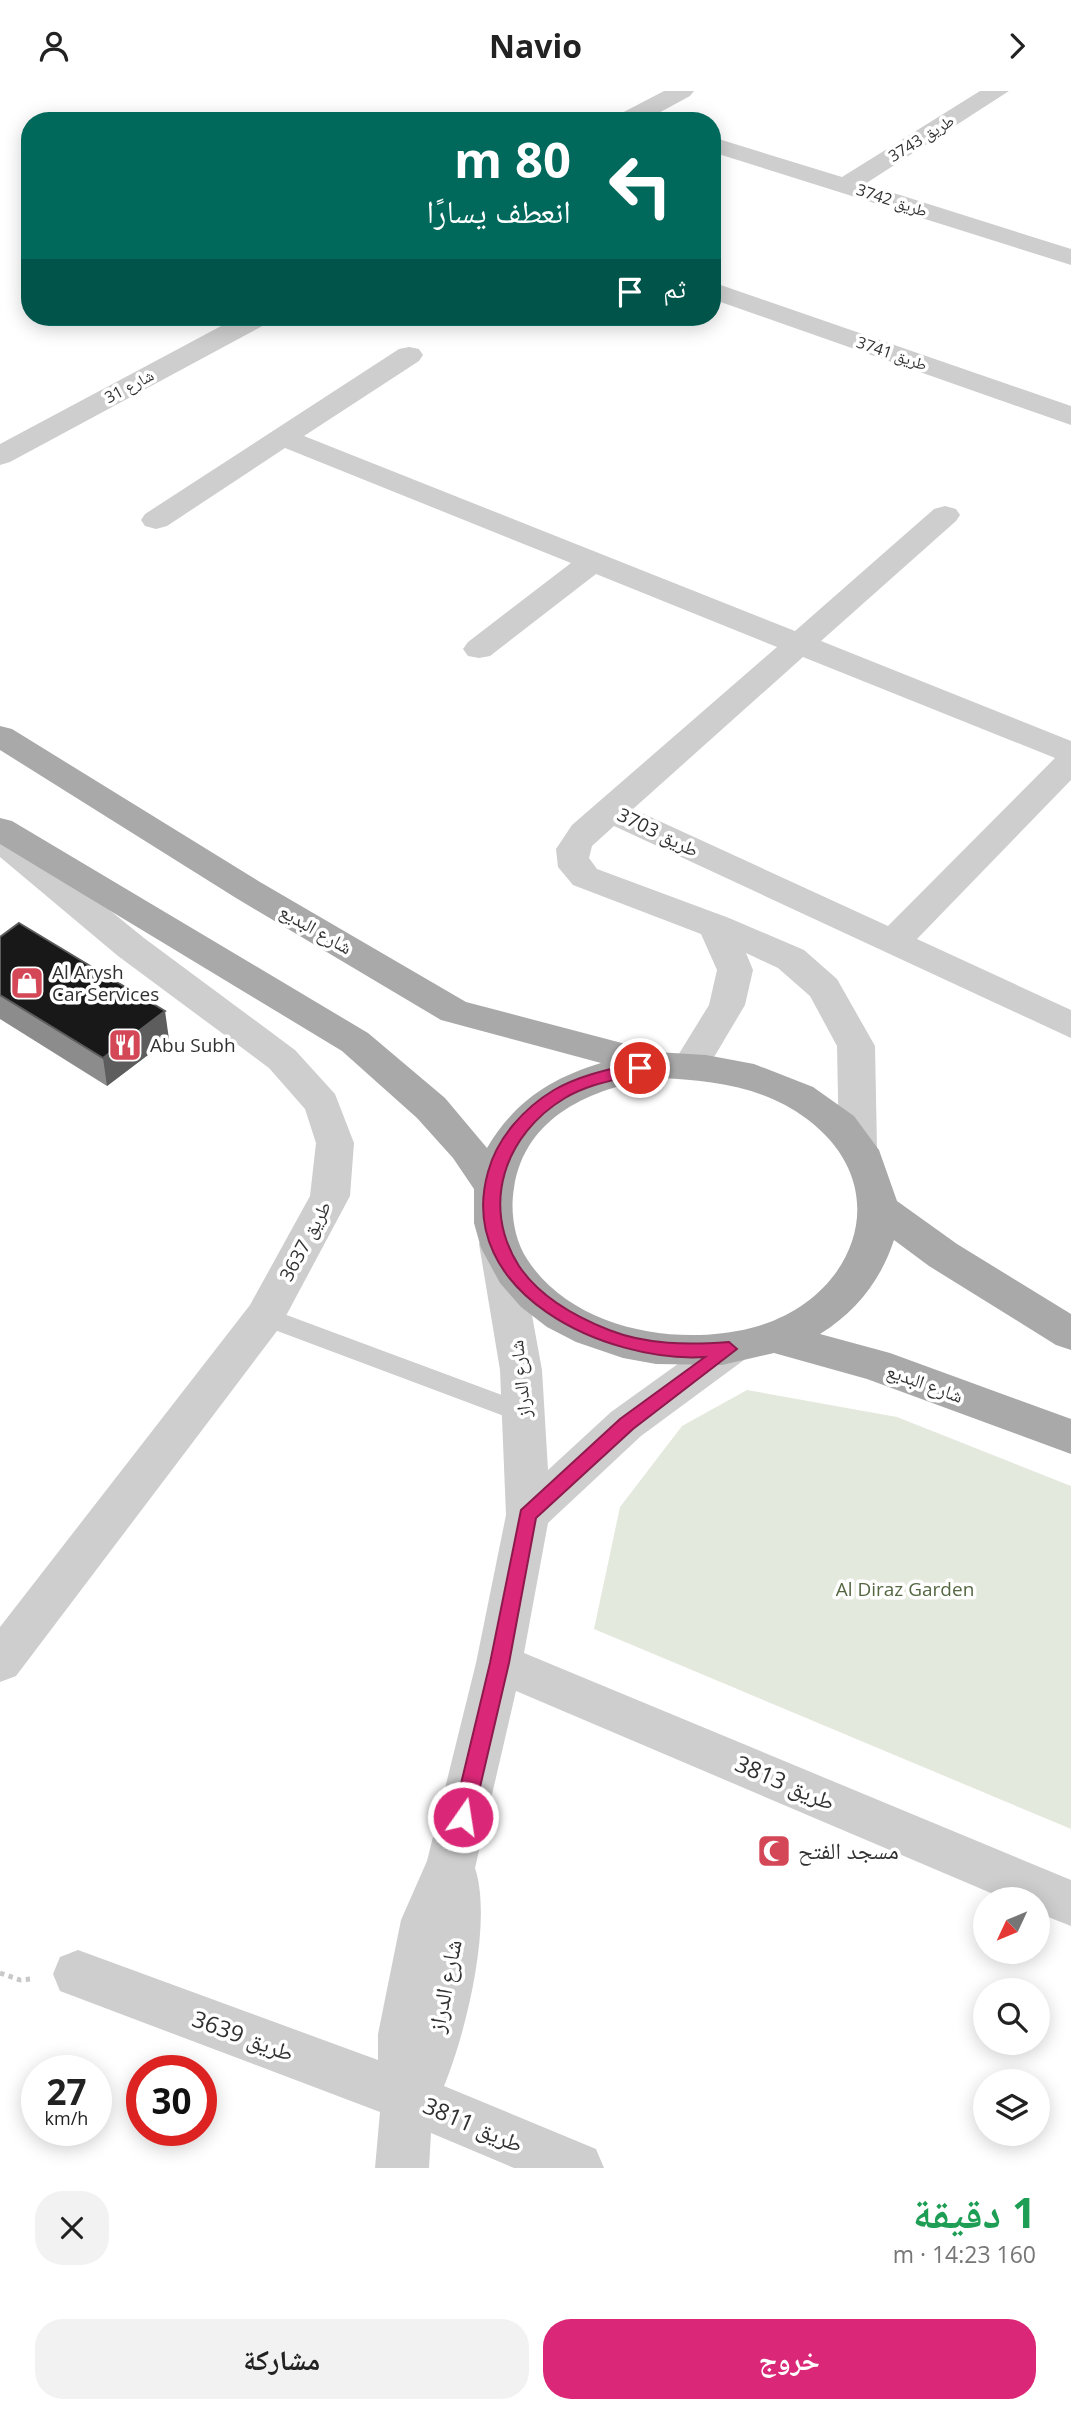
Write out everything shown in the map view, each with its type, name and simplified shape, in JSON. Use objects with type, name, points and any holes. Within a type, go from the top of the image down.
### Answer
[{"type":"main road","name":"شارع البديع","points":[[0,736],[237,883],[454,1011],[674,1065]]},
{"type":"main road","points":[[0,829],[355,1042],[431,1108],[467,1148],[492,1185]]},
{"type":"main road","points":[[674,1065],[725,1069],[788,1090],[839,1126],[858,1149],[876,1187],[879,1208],[877,1234],[869,1259],[855,1284],[816,1317],[777,1338],[729,1349],[673,1350],[646,1347],[606,1336],[569,1319],[539,1298],[515,1272],[499,1244],[491,1215],[492,1185],[500,1159],[514,1134],[543,1106],[590,1080],[674,1065]]},
{"type":"main road","points":[[879,1208],[943,1255],[1071,1334]]},
{"type":"main road","name":"شارع البديع","points":[[777,1338],[875,1365],[1071,1437]]},
{"type":"street","points":[[646,112],[682,91]]},
{"type":"street","name":"طريق 3743","points":[[846,185],[997,91]]},
{"type":"street","name":"طريق 3742","points":[[721,146],[1070,256]]},
{"type":"street","name":"طريق 3741","points":[[721,293],[1071,416]]},
{"type":"street","name":"شارع 31","points":[[0,456],[241,326]]},
{"type":"street","points":[[156,520],[409,355]]},
{"type":"street","points":[[282,437],[1071,753]]},
{"type":"street","name":"طريق 3703","points":[[945,516],[610,811],[1071,1025]]},
{"type":"street","points":[[479,649],[593,561]]},
{"type":"street","points":[[893,942],[1071,761]]},
{"type":"street","points":[[610,811],[575,843],[571,861],[576,870],[597,883],[716,926],[791,959],[824,988],[856,1046],[858,1149]]},
{"type":"street","name":"طريق 3637","points":[[0,839],[131,947],[282,1059],[322,1104],[335,1143],[330,1196],[265,1316],[0,1662]]},
{"type":"street","points":[[674,1065],[727,1005],[735,971],[716,926]]},
{"type":"street","name":"شارع الدراز","points":[[402,2168],[408,2097],[420,2082],[434,2046],[454,1938],[458,1905],[450,1868],[499,1663],[528,1515],[525,1415],[515,1327],[499,1244]]},
{"type":"street","points":[[528,1515],[626,1424],[729,1349]]},
{"type":"street","name":"طريق 3813","points":[[499,1663],[1071,1903]]},
{"type":"street","name":"طريق 3639","points":[[78,1974],[408,2097]]},
{"type":"street","name":"طريق 3811","points":[[408,2097],[577,2168]]},
{"type":"lane","points":[[265,1316],[525,1415]]},
{"type":"green space","name":"Al Diraz Garden","points":[[747,1390],[897,1417],[1071,1486],[1071,1829],[594,1629],[620,1507],[682,1426]]},
{"type":"building","points":[[19,923],[165,1011],[103,1058],[0,995],[0,937]]},
{"type":"place","name":"Al Arysh Car Services","points":[[27,983]]},
{"type":"place","name":"Abu Subh","points":[[125,1045]]},
{"type":"place","name":"مسجد الفتح","points":[[774,1851]]},
{"type":"route","points":[[463,1817],[499,1663],[528,1515],[626,1424],[729,1349],[687,1352],[646,1347],[606,1336],[569,1319],[539,1298],[515,1272],[499,1244],[491,1215],[492,1185],[500,1159],[514,1134],[534,1112],[560,1094],[590,1080],[622,1070],[640,1068]]}]
